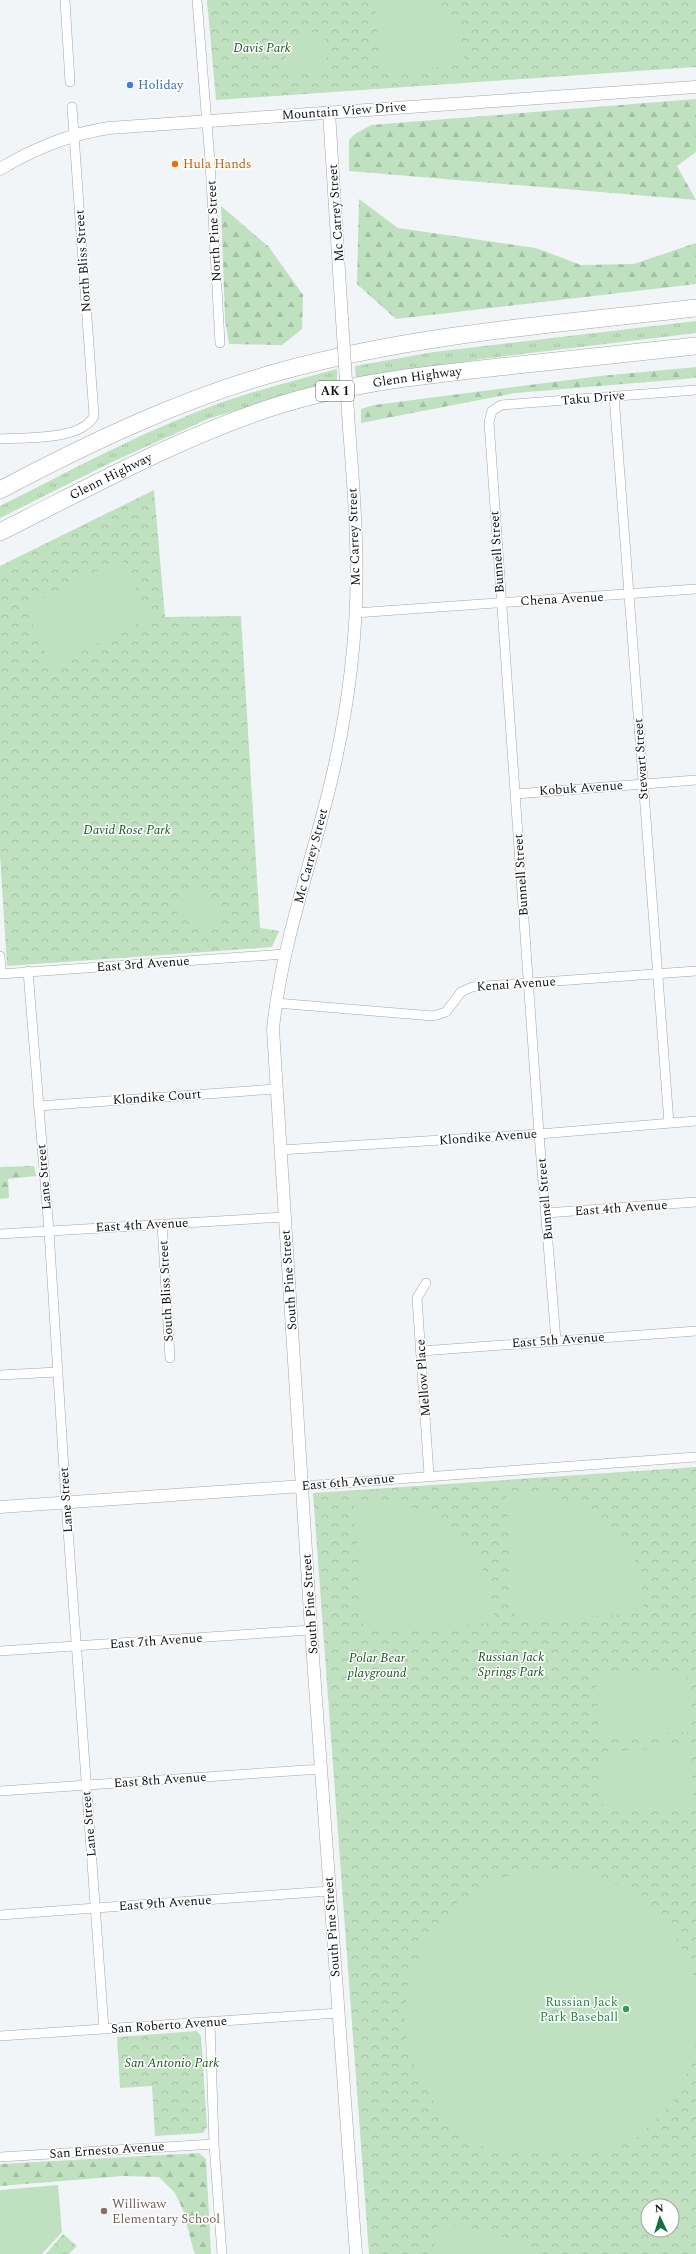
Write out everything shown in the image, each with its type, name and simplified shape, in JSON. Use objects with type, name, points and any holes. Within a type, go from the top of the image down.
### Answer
[{"type":"highway","name":"AK 1","points":[[0,490],[72,452],[189,402],[278,372],[363,352],[461,335],[696,307]]},
{"type":"highway","name":"Glenn Highway","points":[[0,532],[95,484],[204,433],[276,406],[358,385],[447,373],[696,346]]},
{"type":"street","points":[[64,0],[70,82]]},
{"type":"street","name":"North Pine Street","points":[[197,0],[207,121],[220,343]]},
{"type":"street","name":"Mountain View Drive","points":[[0,169],[44,146],[74,135],[109,128],[696,87]]},
{"type":"street","name":"North Bliss Street","points":[[0,439],[67,433],[86,425],[94,416],[72,106]]},
{"type":"street","name":"Mc Carrey Street","points":[[286,954],[335,764],[348,693],[355,614],[356,542],[329,112]]},
{"type":"street","name":"Taku Drive","points":[[492,411],[501,405],[696,390]]},
{"type":"street","name":"Stewart Street","points":[[614,396],[669,1123]]},
{"type":"street","name":"Bunnell Street","points":[[492,411],[489,422],[500,603],[539,1134],[556,1340]]},
{"type":"street","name":"Chena Avenue","points":[[355,614],[696,589]]},
{"type":"street","name":"Kobuk Avenue","points":[[515,794],[696,780]]},
{"type":"street","name":"East 3rd Avenue","points":[[1,974],[286,954]]},
{"type":"street","name":"South Pine Street","points":[[286,954],[276,1003],[273,1029],[276,1089],[311,1630],[356,2254]]},
{"type":"street","points":[[0,956],[1,974]]},
{"type":"street","name":"Lane Street","points":[[28,971],[49,1231],[57,1372],[104,2029]]},
{"type":"street","name":"Kenai Avenue","points":[[276,1003],[433,1016],[446,1012],[461,992],[472,987],[696,971]]},
{"type":"street","name":"Klondike Court","points":[[38,1106],[276,1089]]},
{"type":"street","name":"Klondike Avenue","points":[[280,1150],[539,1134],[696,1121]]},
{"type":"street","name":"East 4th Avenue","points":[[546,1213],[696,1202]]},
{"type":"street","name":"East 4th Avenue","points":[[0,1234],[284,1216]]},
{"type":"street","name":"South Bliss Street","points":[[162,1224],[170,1358]]},
{"type":"street","name":"Mellow Place","points":[[426,1283],[417,1298],[429,1476]]},
{"type":"street","name":"East 5th Avenue","points":[[421,1351],[556,1340],[696,1332]]},
{"type":"street","points":[[0,1376],[57,1372]]},
{"type":"street","name":"East 6th Avenue","points":[[0,1507],[696,1457]]},
{"type":"street","name":"East 7th Avenue","points":[[0,1651],[311,1630]]},
{"type":"street","name":"East 8th Avenue","points":[[0,1791],[321,1769]]},
{"type":"street","name":"East 9th Avenue","points":[[0,1915],[329,1891]]},
{"type":"street","name":"San Roberto Avenue","points":[[0,2036],[339,2013]]},
{"type":"street","points":[[210,2022],[214,2144],[222,2254]]},
{"type":"street","name":"San Ernesto Avenue","points":[[0,2157],[214,2144]]},
{"type":"green space","name":"Davis Park","points":[[207,0],[696,0],[696,67],[216,100]]},
{"type":"green space","points":[[376,0],[432,1],[440,5],[452,18],[456,27],[464,62],[402,73],[382,73],[379,69]]},
{"type":"green space","points":[[325,32],[328,72],[287,75],[284,34]]},
{"type":"green space","points":[[696,99],[696,152],[677,166],[696,200],[349,171],[349,140],[355,134],[371,125]]},
{"type":"green space","points":[[359,199],[398,228],[536,248],[581,265],[634,264],[696,243],[696,284],[396,319],[357,284]]},
{"type":"green space","points":[[221,206],[269,247],[303,295],[302,329],[282,345],[229,344],[225,319]]},
{"type":"green space","points":[[696,321],[696,333],[482,359],[356,379],[355,366],[434,352]]},
{"type":"green space","points":[[696,367],[696,378],[515,393],[361,423],[361,409],[374,405],[600,376]]},
{"type":"green space","points":[[337,369],[337,382],[210,418],[112,462],[0,518],[0,506],[96,457],[169,423],[211,406],[247,394]]},
{"type":"green space","name":"David Rose Park","points":[[154,490],[165,617],[241,616],[260,928],[279,931],[272,947],[7,966],[0,855],[0,566]]},
{"type":"green space","points":[[122,559],[150,618],[52,665],[24,607]]},
{"type":"green space","points":[[193,891],[224,918],[205,937],[175,911]]},
{"type":"green space","points":[[34,1166],[36,1176],[8,1179],[9,1198],[0,1199],[0,1167]]},
{"type":"green space","name":"Russian Jack Springs Park","points":[[696,1467],[696,2254],[369,2254],[313,1493]]},
{"type":"green space","points":[[537,1491],[552,1495],[581,1507],[607,1524],[618,1535],[628,1547],[639,1573],[642,1587],[644,1613],[523,1621],[513,1613],[506,1492]]},
{"type":"green space","points":[[385,1501],[409,1507],[430,1515],[449,1526],[464,1540],[476,1557],[485,1576],[491,1598],[495,1623],[372,1631],[363,1623],[354,1502]]},
{"type":"green space","points":[[687,1671],[690,1732],[599,1736],[596,1675]]},
{"type":"green space","points":[[691,1747],[694,1808],[603,1812],[600,1752]]},
{"type":"green space","name":"Russian Jack Park Baseball","points":[[542,1868],[588,1872],[631,1891],[666,1921],[690,1961],[696,1987],[695,2057],[672,2104],[635,2139],[605,2151],[549,2154],[488,2150],[446,2120],[417,2077],[404,2028],[408,1981],[426,1938],[457,1903],[496,1879]],"holes":[[[550,2003],[563,2015],[551,2027],[539,2015]]]},
{"type":"green space","name":"San Antonio Park","points":[[197,2031],[201,2036],[207,2127],[203,2133],[155,2136],[152,2086],[120,2088],[117,2037]]},
{"type":"green space","points":[[199,2153],[206,2159],[211,2254],[196,2254],[194,2252],[183,2210],[175,2193],[159,2177],[123,2176],[0,2186],[0,2164]]},
{"type":"green space","points":[[58,2185],[62,2232],[42,2254],[0,2254],[0,2190]]},
{"type":"green space","points":[[456,2226],[496,2234],[514,2242],[530,2254],[436,2254],[433,2227]]},
{"type":"green space","points":[[63,2234],[77,2246],[69,2254],[46,2254]]},
{"type":"place","name":"Holiday","points":[[130,85]]},
{"type":"place","name":"Hula Hands","points":[[175,164]]},
{"type":"place","name":"Russian Jack Park Baseball","points":[[626,2009]]},
{"type":"place","name":"Williwaw Elementary School","points":[[104,2211]]},
{"type":"park label","name":"Polar Bear playground","points":[[377,1666]]}]
